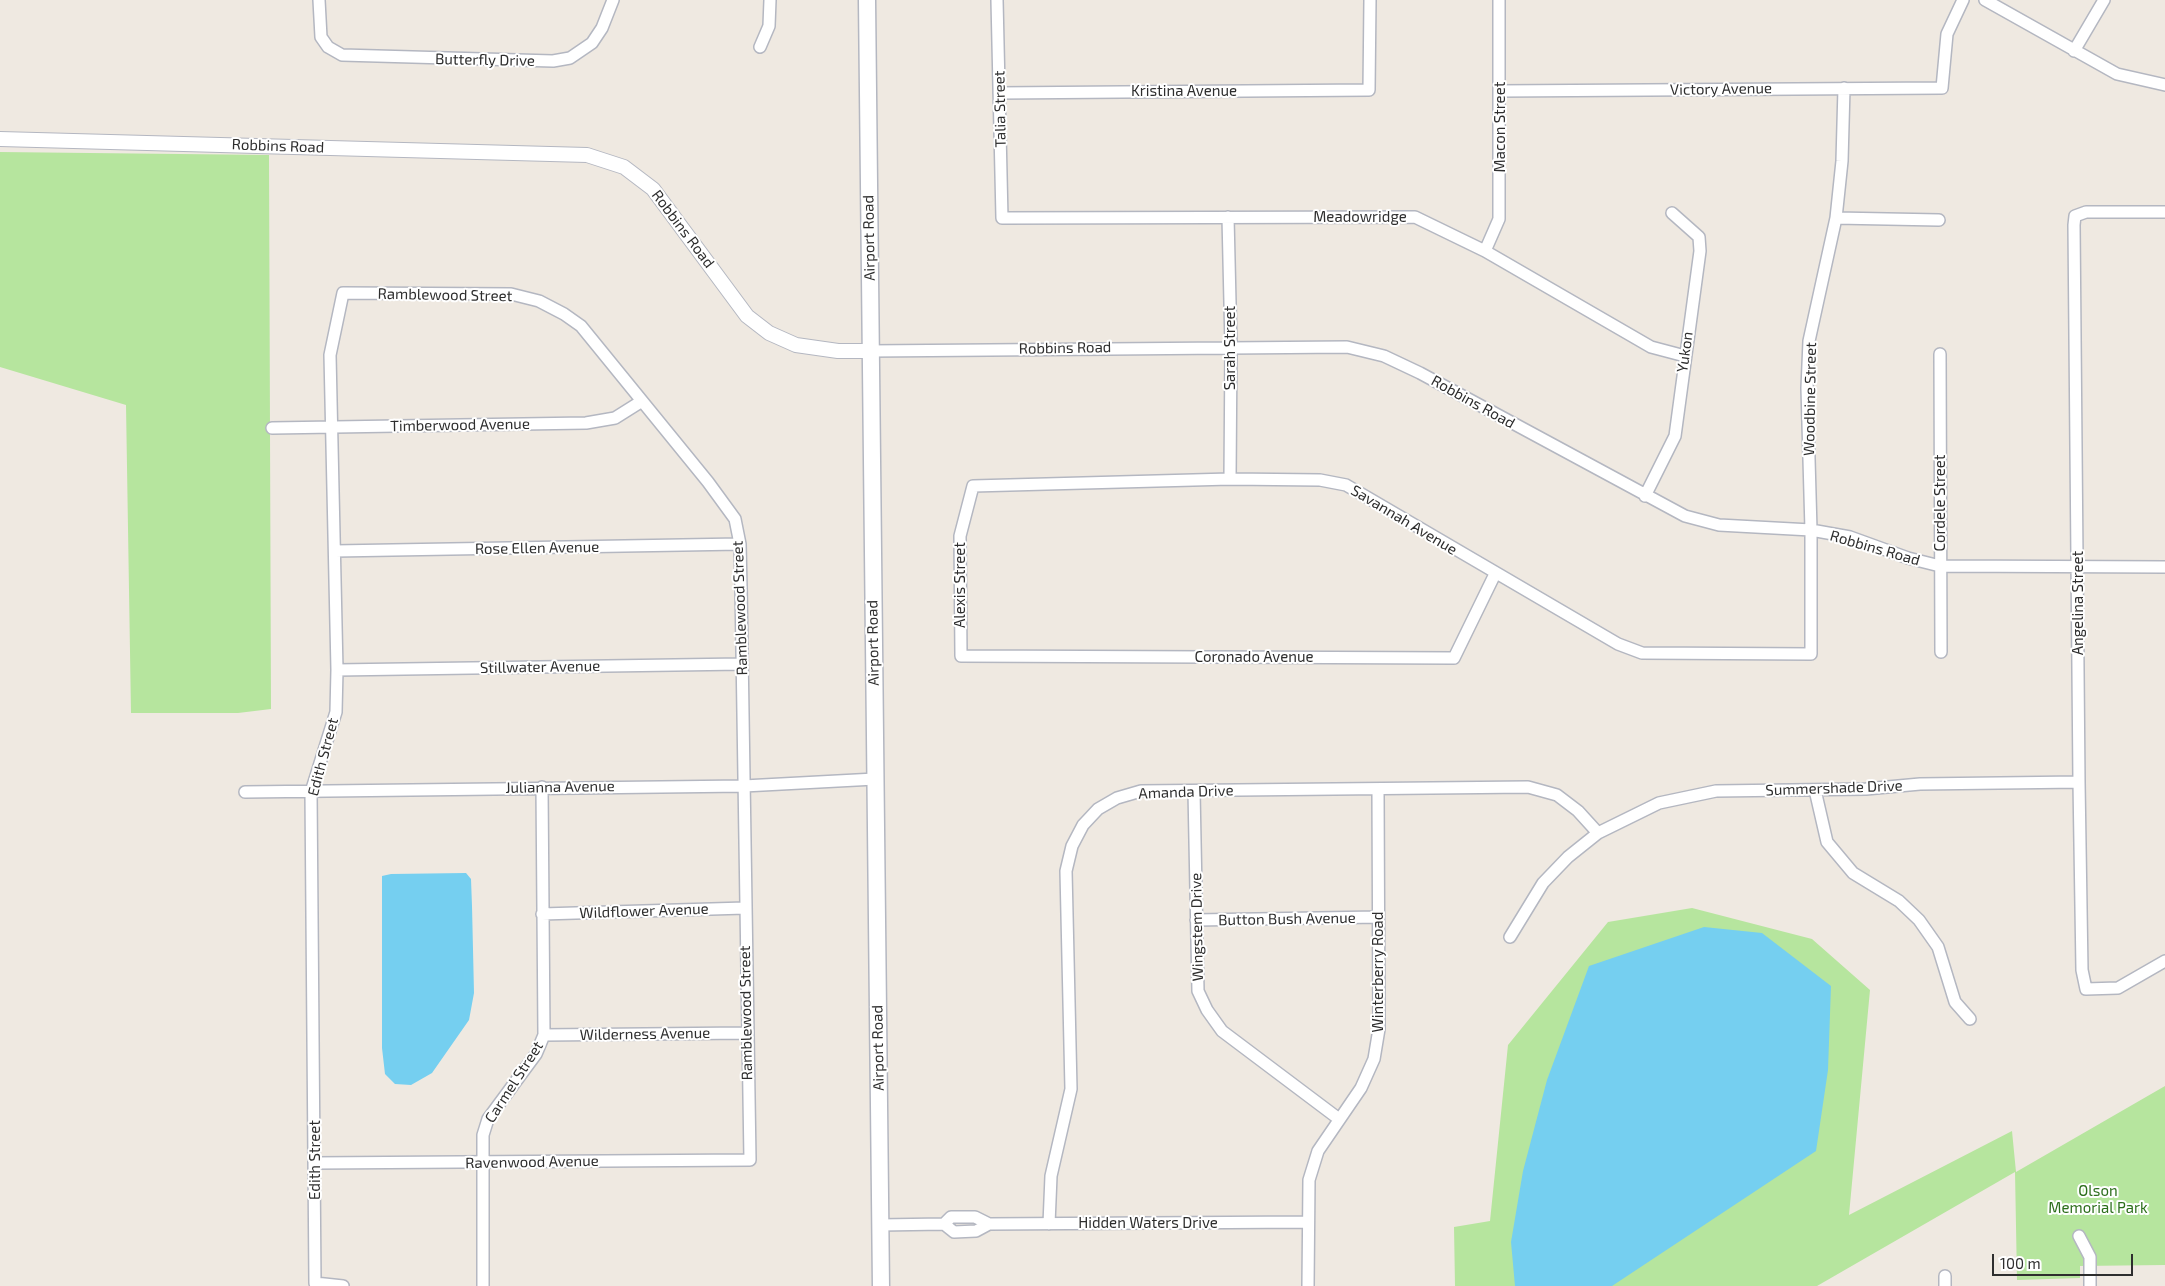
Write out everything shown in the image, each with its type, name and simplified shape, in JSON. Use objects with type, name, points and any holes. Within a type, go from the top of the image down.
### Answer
[{"type":"main road","name":"Airport Road","points":[[867,0],[881,1286]]},
{"type":"street","name":"Butterfly Drive","points":[[319,0],[320,30],[328,47],[338,54],[352,57],[561,60],[582,52],[596,39],[613,0]]},
{"type":"street","points":[[760,47],[769,26],[770,0]]},
{"type":"street","name":"Talia Street","points":[[998,0],[1002,218]]},
{"type":"street","name":"Kristina Avenue","points":[[999,93],[1369,90],[1370,0]]},
{"type":"street","name":"Macon Street","points":[[1485,251],[1499,219],[1499,0]]},
{"type":"street","name":"Victory Avenue","points":[[1500,91],[1942,88],[1946,34],[1963,0]]},
{"type":"street","points":[[1985,0],[2117,74],[2165,85]]},
{"type":"street","points":[[2074,51],[2104,0]]},
{"type":"street","name":"Woodbine Street","points":[[1811,654],[1811,530],[1807,388],[1809,341],[1836,218],[1842,161],[1844,88]]},
{"type":"street","name":"Robbins Road","points":[[0,139],[587,155],[624,167],[654,189],[747,316],[769,333],[796,345],[838,351],[1231,346],[1348,347],[1384,356],[1420,373],[1685,516],[1719,525],[1811,530],[1850,537],[1908,558],[1940,566],[2165,567]]},
{"type":"street","name":"Angelina Street","points":[[2165,212],[2086,212],[2075,216],[2079,782],[2082,970],[2086,989],[2118,988],[2165,961]]},
{"type":"street","name":"Yukon","points":[[1645,496],[1675,436],[1700,251],[1699,237],[1672,213]]},
{"type":"street","name":"Sarah Street","points":[[1228,217],[1231,346],[1230,479]]},
{"type":"street","name":"Meadowridge","points":[[1002,218],[1415,217],[1485,251],[1651,347],[1685,356]]},
{"type":"street","points":[[1836,218],[1939,220]]},
{"type":"street","name":"Ramblewood Street","points":[[343,293],[511,294],[539,301],[564,314],[582,326],[735,519],[740,544],[746,1033],[750,1160]]},
{"type":"street","name":"Edith Street","points":[[343,293],[330,355],[335,551],[336,712],[311,792],[315,1283],[343,1286]]},
{"type":"street","name":"Cordele Street","points":[[1940,354],[1941,652]]},
{"type":"street","name":"Timberwood Avenue","points":[[272,428],[586,423],[615,418],[642,401]]},
{"type":"street","name":"Savannah Avenue","points":[[973,486],[1230,479],[1320,480],[1346,485],[1495,574],[1618,644],[1642,653],[1811,654]]},
{"type":"street","name":"Alexis Street","points":[[961,656],[960,536],[973,486]]},
{"type":"street","name":"Rose Ellen Avenue","points":[[335,551],[740,544]]},
{"type":"street","name":"Coronado Avenue","points":[[961,656],[1454,658],[1495,574]]},
{"type":"street","name":"Stillwater Avenue","points":[[337,670],[742,664]]},
{"type":"street","name":"Julianna Avenue","points":[[245,792],[744,786],[875,779]]},
{"type":"street","name":"Summershade Drive","points":[[1510,937],[1543,884],[1568,857],[1598,833],[1659,803],[1681,797],[1716,792],[1866,789],[1920,784],[2079,782]]},
{"type":"street","name":"Carmel Street","points":[[483,1286],[483,1135],[488,1119],[536,1054],[544,1035],[542,787]]},
{"type":"street","name":"Amanda Drive","points":[[1049,1224],[1050,1176],[1071,1089],[1066,871],[1072,846],[1083,825],[1098,809],[1117,798],[1141,792],[1528,787],[1557,795],[1578,811],[1598,833]]},
{"type":"street","name":"Winterberry Road","points":[[1308,1286],[1307,1222],[1309,1180],[1318,1151],[1361,1088],[1374,1059],[1379,1028],[1378,790]]},
{"type":"street","points":[[1815,790],[1827,842],[1853,873],[1898,901],[1919,920],[1938,947],[1955,1002],[1970,1019]]},
{"type":"street","name":"Wingstem Drive","points":[[1194,791],[1198,991],[1207,1010],[1222,1031],[1339,1119]]},
{"type":"street","name":"Wildflower Avenue","points":[[542,914],[745,908]]},
{"type":"street","name":"Button Bush Avenue","points":[[1196,920],[1378,917]]},
{"type":"street","name":"Wilderness Avenue","points":[[544,1035],[746,1033]]},
{"type":"street","name":"Ravenwood Avenue","points":[[315,1163],[750,1160]]},
{"type":"street","name":"Hidden Waters Drive","points":[[880,1225],[944,1224],[951,1217],[975,1217],[989,1224],[1307,1222]]},
{"type":"street","points":[[2079,1236],[2090,1257],[2090,1286]]},
{"type":"green space","points":[[0,152],[269,155],[271,709],[238,713],[131,713],[126,405],[0,367]]},
{"type":"green space","name":"Olson Memorial Park","points":[[1692,908],[1812,939],[1870,990],[1849,1215],[2012,1131],[2016,1172],[2165,1086],[2165,1265],[2080,1266],[2080,1278],[2017,1280],[2015,1172],[1817,1286],[1455,1286],[1454,1227],[1490,1221],[1508,1045],[1608,922]]},
{"type":"water","points":[[466,873],[471,879],[474,993],[469,1020],[432,1073],[411,1085],[395,1084],[385,1074],[382,1048],[382,876],[391,874]]},
{"type":"water","points":[[1704,927],[1762,933],[1831,986],[1828,1070],[1816,1151],[1612,1286],[1515,1286],[1511,1242],[1523,1171],[1547,1080],[1589,966]]}]
